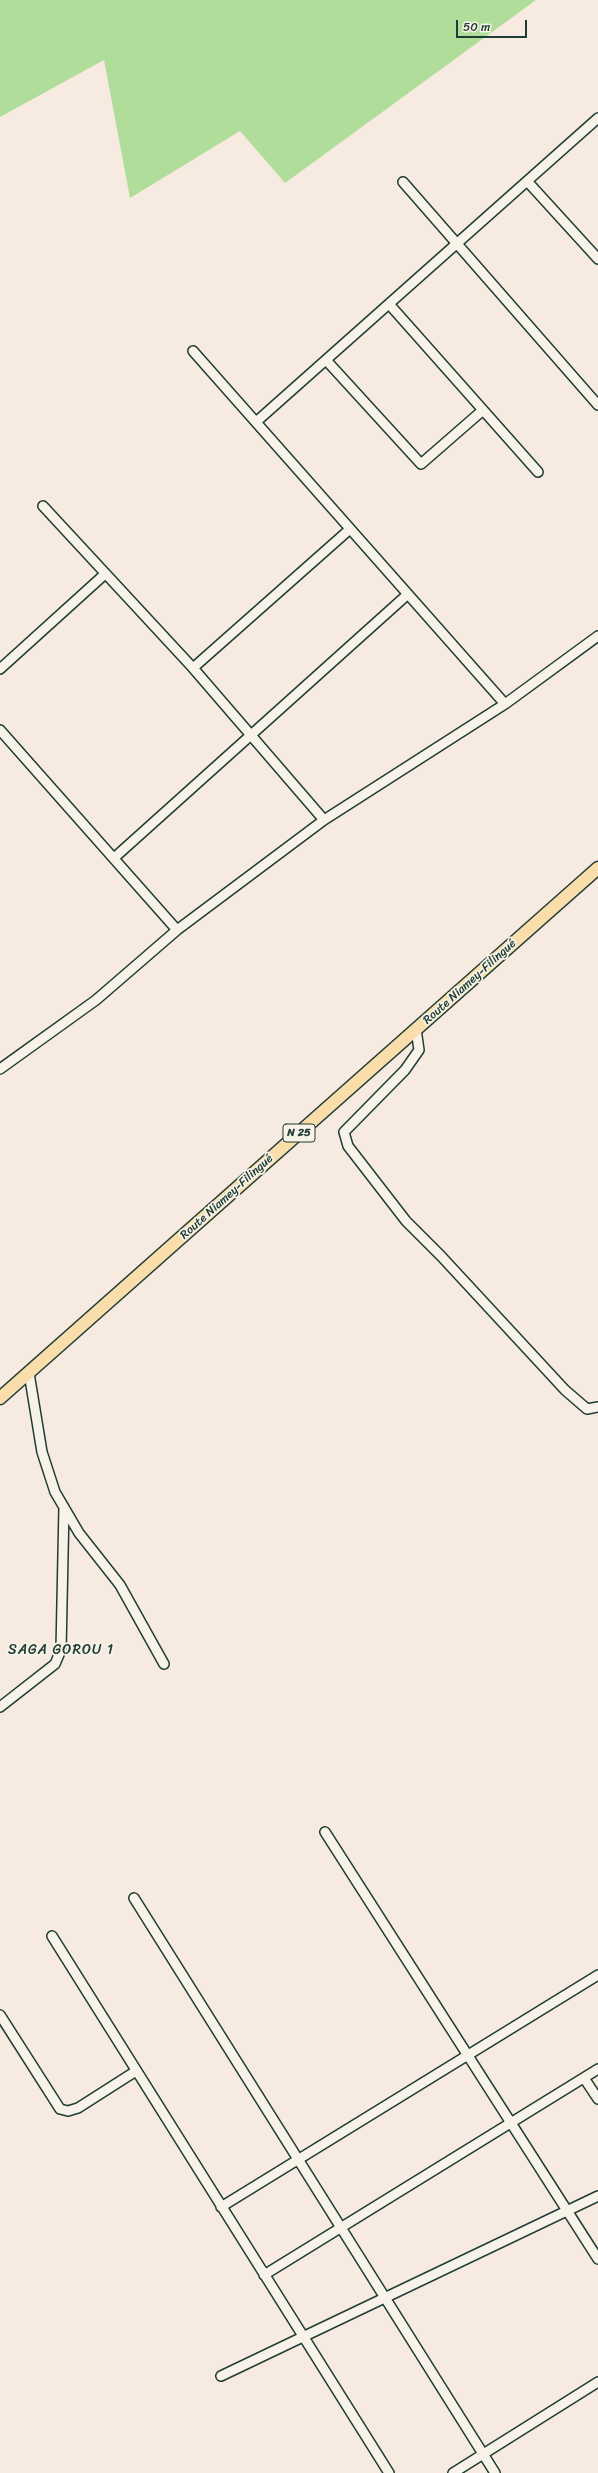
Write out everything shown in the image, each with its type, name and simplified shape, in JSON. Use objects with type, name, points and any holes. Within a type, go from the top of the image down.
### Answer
[{"type":"main road","name":"Route Niamey-Filingué","points":[[0,1398],[598,868]]},
{"type":"street","points":[[256,422],[598,118]]},
{"type":"street","points":[[527,181],[598,259]]},
{"type":"street","points":[[403,182],[598,406]]},
{"type":"street","points":[[389,304],[538,472]]},
{"type":"street","points":[[193,351],[505,704]]},
{"type":"street","points":[[326,360],[421,464],[483,410]]},
{"type":"street","points":[[43,506],[193,668],[324,820]]},
{"type":"street","points":[[193,668],[350,528]]},
{"type":"street","points":[[0,669],[105,574]]},
{"type":"street","points":[[114,858],[250,734],[408,594]]},
{"type":"street","points":[[0,1069],[96,1000],[177,930],[324,820],[505,704],[598,636]]},
{"type":"street","points":[[0,730],[177,930]]},
{"type":"street","points":[[416,1029],[419,1050],[405,1070],[344,1132],[348,1146],[406,1221],[441,1256],[560,1385],[587,1409],[598,1407]]},
{"type":"street","points":[[29,1373],[42,1452],[55,1492],[79,1532],[120,1585],[164,1664]]},
{"type":"street","points":[[0,1707],[55,1664],[61,1650],[64,1506]]},
{"type":"street","points":[[325,1832],[598,2259]]},
{"type":"street","points":[[134,1898],[495,2473]]},
{"type":"street","points":[[52,1936],[220,2206],[389,2473]]},
{"type":"street","points":[[220,2206],[598,1975]]},
{"type":"street","points":[[0,2015],[60,2109],[68,2111],[78,2108],[136,2071]]},
{"type":"street","points":[[264,2275],[598,2069]]},
{"type":"street","points":[[584,2078],[598,2099]]},
{"type":"street","points":[[222,2376],[598,2196]]},
{"type":"street","points":[[453,2473],[598,2382]]},
{"type":"green space","points":[[0,0],[536,0],[285,183],[240,131],[130,198],[104,60],[0,117]]},
{"type":"district","name":"SAGA GOROU 1","points":[[61,1650]]}]
